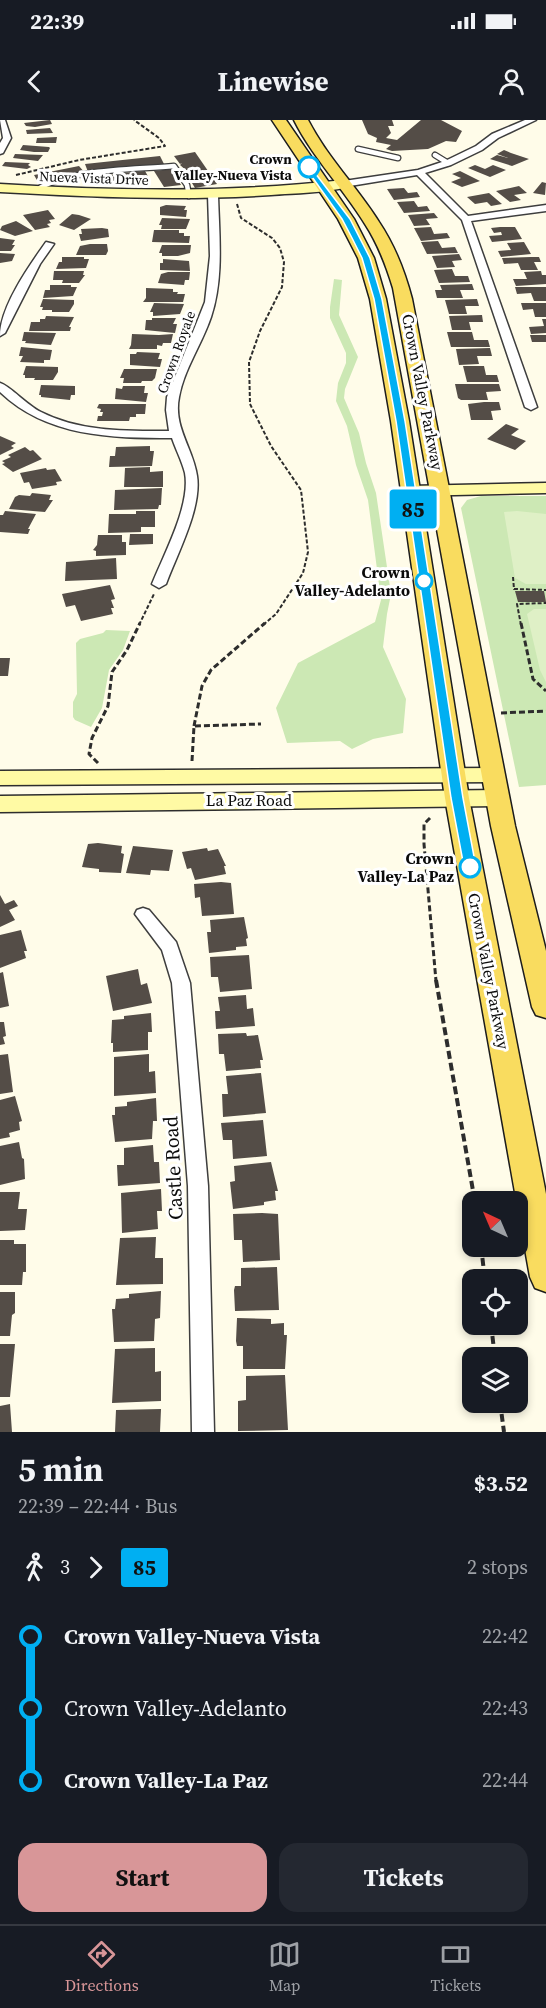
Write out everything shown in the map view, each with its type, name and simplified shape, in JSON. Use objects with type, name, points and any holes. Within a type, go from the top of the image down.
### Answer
[{"type":"main road","name":"Crown Valley Parkway","points":[[279,120],[322,187],[346,219],[366,258],[378,299],[456,786],[546,1277]]},
{"type":"main road","name":"Crown Valley Parkway","points":[[301,120],[314,142],[367,215],[392,257],[412,331],[496,787],[546,1007]]},
{"type":"main road","name":"Nueva Vista Drive","points":[[0,188],[116,195],[189,196],[344,184]]},
{"type":"main road","points":[[410,491],[546,488]]},
{"type":"main road","name":"La Paz Road","points":[[0,778],[496,787]]},
{"type":"main road","name":"La Paz Road","points":[[0,804],[456,786]]},
{"type":"street","points":[[0,151],[7,138],[1,120]]},
{"type":"street","name":"Nueva Vista Drive","points":[[344,184],[419,172],[448,163],[479,148],[495,136],[532,120]]},
{"type":"street","points":[[419,172],[466,219],[531,407]]},
{"type":"street","name":"Crown Royale","points":[[159,584],[188,503],[192,483],[171,412],[173,396],[206,314],[213,284],[215,252],[213,195]]},
{"type":"street","points":[[466,219],[546,208]]},
{"type":"street","points":[[0,333],[35,264],[49,244]]},
{"type":"street","points":[[0,386],[4,398],[53,422],[78,429],[119,434],[176,435]]},
{"type":"street","name":"Castle Road","points":[[143,914],[170,947],[181,983],[198,1186],[202,1432]]},
{"type":"lane","points":[[358,149],[398,158]]},
{"type":"lane","points":[[435,154],[448,163]]},
{"type":"lane","points":[[36,190],[42,184],[88,175],[174,166],[187,185],[189,196]]},
{"type":"path","points":[[134,120],[141,128],[161,138],[165,146],[162,147]]},
{"type":"path","points":[[192,763],[194,726],[202,686],[212,670],[276,614],[303,573],[308,552],[301,490],[271,446],[250,404],[249,362],[260,331],[282,287],[284,262],[280,248],[272,238],[241,218],[234,194]]},
{"type":"path","points":[[513,577],[514,589],[546,590]]},
{"type":"path","points":[[84,759],[89,754],[92,738],[108,706],[112,672],[127,650],[159,584]]},
{"type":"path","points":[[546,603],[517,604],[533,680],[546,691]]},
{"type":"path","points":[[501,713],[546,711]]},
{"type":"path","points":[[194,726],[261,724]]},
{"type":"path","points":[[89,754],[99,764]]},
{"type":"path","points":[[430,818],[424,824],[424,844],[435,974],[473,1191]]},
{"type":"path","points":[[501,1413],[504,1432]]},
{"type":"green space","points":[[334,279],[342,280],[339,315],[358,357],[345,389],[344,398],[359,433],[376,493],[391,594],[383,647],[406,699],[403,733],[373,739],[352,749],[340,741],[287,743],[276,708],[298,663],[375,622],[381,600],[368,500],[356,465],[347,426],[336,401],[338,383],[346,363],[346,353],[330,318]]},
{"type":"green space","points":[[481,496],[546,496],[546,785],[519,787],[461,508],[467,500]]},
{"type":"green space","points":[[504,512],[546,514],[546,584],[526,584],[515,578]]},
{"type":"green space","points":[[534,609],[546,609],[546,682],[540,670],[527,614]]},
{"type":"green space","points":[[106,630],[130,631],[123,650],[109,670],[102,708],[91,727],[73,717],[73,702],[77,694],[76,643],[80,639],[103,633]]},
{"type":"building","points":[[50,120],[52,124],[35,127],[26,126],[24,123]]},
{"type":"building","points":[[362,120],[392,120],[394,126],[388,126],[391,133],[386,138],[397,140],[421,120],[441,120],[462,131],[456,142],[446,141],[428,149],[392,151],[386,149],[391,145],[376,142],[377,138],[368,134]]},
{"type":"building","points":[[50,128],[53,133],[27,134],[26,130]]},
{"type":"building","points":[[57,137],[56,143],[36,143],[37,138]]},
{"type":"building","points":[[23,145],[50,148],[48,152],[20,150]]},
{"type":"building","points":[[504,150],[529,159],[512,166],[490,159],[497,155],[508,158],[497,154]]},
{"type":"building","points":[[195,152],[217,184],[195,188],[192,183],[194,181],[191,182],[188,172],[174,156]]},
{"type":"building","points":[[15,154],[43,155],[38,161],[13,158]]},
{"type":"building","points":[[160,156],[164,164],[88,172],[85,164]]},
{"type":"building","points":[[5,162],[30,163],[28,165],[31,167],[27,169],[2,166]]},
{"type":"building","points":[[475,165],[485,169],[493,165],[506,170],[490,177],[468,168]]},
{"type":"building","points":[[79,166],[85,173],[38,182],[34,175]]},
{"type":"building","points":[[171,169],[181,185],[164,187],[154,171]]},
{"type":"building","points":[[145,171],[149,178],[92,184],[89,177]]},
{"type":"building","points":[[460,171],[480,181],[462,187],[451,182],[461,178],[452,174]]},
{"type":"building","points":[[542,182],[546,183],[545,195],[533,193]]},
{"type":"building","points":[[519,186],[527,193],[514,195],[521,200],[510,202],[496,191]]},
{"type":"building","points":[[404,188],[408,193],[417,192],[420,197],[394,200],[387,189]]},
{"type":"building","points":[[489,193],[502,204],[491,206],[487,202],[475,204],[467,197]]},
{"type":"building","points":[[414,201],[418,207],[427,206],[430,211],[404,213],[397,202]]},
{"type":"building","points":[[186,206],[184,210],[187,210],[186,217],[160,215],[160,207]]},
{"type":"building","points":[[48,210],[55,219],[49,220],[51,223],[47,224],[50,227],[35,230],[23,215]]},
{"type":"building","points":[[434,213],[438,218],[426,219],[430,225],[414,226],[408,215]]},
{"type":"building","points":[[72,214],[91,219],[74,230],[59,225]]},
{"type":"building","points":[[162,218],[190,219],[186,229],[161,229],[162,225],[159,225]]},
{"type":"building","points":[[16,221],[33,231],[15,236],[0,230],[2,226]]},
{"type":"building","points":[[431,227],[434,234],[447,233],[450,238],[421,241],[414,228]]},
{"type":"building","points":[[515,227],[522,239],[492,242],[489,236],[502,235],[501,232],[494,233],[491,228]]},
{"type":"building","points":[[81,229],[108,229],[109,237],[81,241],[79,234],[82,234]]},
{"type":"building","points":[[154,230],[179,230],[179,233],[184,233],[184,236],[190,236],[189,243],[152,242]]},
{"type":"building","points":[[0,238],[15,240],[11,251],[0,251]]},
{"type":"building","points":[[438,241],[442,248],[455,247],[458,253],[427,254],[421,242]]},
{"type":"building","points":[[524,242],[531,254],[501,257],[498,251],[511,250],[507,243]]},
{"type":"building","points":[[107,244],[106,255],[76,255],[80,246]]},
{"type":"building","points":[[162,245],[191,245],[190,253],[162,256],[162,253],[159,253]]},
{"type":"building","points":[[0,253],[15,254],[12,261],[0,263]]},
{"type":"building","points":[[459,254],[462,260],[452,261],[455,267],[437,268],[432,256]]},
{"type":"building","points":[[62,257],[89,259],[86,268],[56,269],[59,262],[62,262]]},
{"type":"building","points":[[539,257],[541,262],[534,262],[538,270],[521,270],[518,263],[504,264],[502,258]]},
{"type":"building","points":[[163,259],[189,261],[190,271],[160,270],[160,263],[163,263]]},
{"type":"building","points":[[452,269],[455,276],[468,276],[470,282],[439,283],[434,270]]},
{"type":"building","points":[[54,271],[84,271],[83,275],[85,275],[79,283],[62,283],[63,280],[53,280]]},
{"type":"building","points":[[541,271],[542,275],[546,275],[546,284],[516,286],[513,279],[527,279],[524,272]]},
{"type":"building","points":[[190,272],[189,280],[185,280],[184,285],[158,283],[161,274]]},
{"type":"building","points":[[472,284],[474,290],[460,290],[463,298],[437,298],[435,290],[442,290],[440,285]]},
{"type":"building","points":[[50,285],[77,287],[73,296],[43,298],[45,290],[50,290]]},
{"type":"building","points":[[515,287],[546,287],[546,301],[534,301],[531,293],[517,294]]},
{"type":"building","points":[[146,288],[173,289],[173,292],[178,292],[177,294],[185,294],[183,302],[143,302],[146,298]]},
{"type":"building","points":[[43,299],[74,300],[74,304],[69,312],[52,312],[52,310],[42,310],[43,307],[40,307]]},
{"type":"building","points":[[477,299],[479,306],[465,306],[467,314],[449,314],[445,300]]},
{"type":"building","points":[[154,303],[184,304],[180,314],[153,316],[153,312],[150,312]]},
{"type":"building","points":[[521,303],[546,303],[546,317],[535,317],[533,309],[523,310]]},
{"type":"building","points":[[482,315],[483,322],[469,322],[471,330],[452,330],[449,316]]},
{"type":"building","points":[[46,316],[74,317],[69,327],[71,327],[70,331],[29,331],[31,322],[40,322],[40,319],[45,319]]},
{"type":"building","points":[[152,318],[176,318],[173,324],[177,324],[175,333],[145,330],[146,320],[152,320]]},
{"type":"building","points":[[542,319],[546,319],[546,333],[531,334],[529,327],[544,326]]},
{"type":"building","points":[[24,332],[56,333],[51,345],[25,343],[26,341],[22,341]]},
{"type":"building","points":[[447,332],[472,332],[474,340],[488,340],[490,347],[451,347]]},
{"type":"building","points":[[132,334],[173,334],[171,343],[157,345],[157,349],[129,349]]},
{"type":"building","points":[[530,335],[546,335],[546,342],[532,342]]},
{"type":"building","points":[[21,347],[52,350],[50,360],[44,360],[44,363],[20,362],[23,356],[19,356]]},
{"type":"building","points":[[490,348],[492,356],[477,356],[479,364],[459,365],[456,349]]},
{"type":"building","points":[[160,353],[158,359],[162,359],[160,367],[130,365],[130,354]]},
{"type":"building","points":[[26,366],[58,367],[58,372],[53,380],[34,380],[35,378],[25,378],[23,375]]},
{"type":"building","points":[[463,366],[484,366],[486,375],[497,375],[499,382],[467,382]]},
{"type":"building","points":[[124,369],[157,369],[152,381],[123,383],[124,378],[120,378]]},
{"type":"building","points":[[455,384],[499,384],[501,391],[486,392],[488,400],[461,400],[458,398]]},
{"type":"building","points":[[41,385],[75,386],[75,395],[71,395],[70,400],[41,397],[39,395]]},
{"type":"building","points":[[123,386],[145,386],[144,393],[148,393],[146,402],[115,399],[116,388],[122,389]]},
{"type":"building","points":[[499,402],[501,410],[491,411],[493,420],[471,420],[468,404]]},
{"type":"building","points":[[99,404],[146,404],[145,414],[136,414],[136,417],[130,417],[129,421],[97,421],[98,416],[102,416],[103,412],[97,408]]},
{"type":"building","points":[[506,424],[519,429],[511,435],[526,441],[515,450],[487,439]]},
{"type":"building","points":[[0,436],[16,443],[11,446],[14,448],[0,455]]},
{"type":"building","points":[[150,446],[150,451],[154,451],[152,466],[109,467],[110,456],[115,456],[116,447]]},
{"type":"building","points":[[25,447],[30,451],[33,450],[42,459],[13,472],[2,464],[5,463],[2,461],[11,457],[8,455]]},
{"type":"building","points":[[150,467],[150,472],[163,471],[163,487],[124,487],[125,468]]},
{"type":"building","points":[[46,468],[47,470],[55,469],[62,481],[56,482],[57,485],[32,489],[29,482],[24,483],[20,473]]},
{"type":"building","points":[[162,488],[161,505],[158,509],[114,510],[115,490]]},
{"type":"building","points":[[32,493],[51,495],[49,500],[53,500],[45,512],[9,509],[15,497],[30,496]]},
{"type":"building","points":[[5,511],[36,514],[28,529],[30,529],[28,534],[0,532],[0,515],[3,515]]},
{"type":"building","points":[[136,511],[155,511],[155,527],[141,527],[141,532],[108,533],[109,514],[136,514]]},
{"type":"building","points":[[130,534],[153,534],[153,544],[129,545]]},
{"type":"building","points":[[98,535],[122,535],[122,542],[126,542],[126,555],[96,556],[96,551],[93,550],[97,545]]},
{"type":"building","points":[[116,558],[117,579],[65,581],[66,562]]},
{"type":"building","points":[[110,585],[115,599],[111,600],[114,608],[111,608],[113,614],[81,621],[75,605],[66,607],[62,594]]},
{"type":"building","points":[[515,591],[544,591],[546,602],[518,602]]},
{"type":"building","points":[[0,658],[10,658],[8,676],[0,676]]},
{"type":"building","points":[[88,844],[122,846],[121,853],[124,854],[121,873],[99,872],[99,869],[82,867]]},
{"type":"building","points":[[133,846],[173,850],[169,871],[151,870],[150,875],[126,873]]},
{"type":"building","points":[[207,848],[208,851],[218,849],[226,866],[224,866],[226,874],[195,880],[191,868],[187,869],[182,852]]},
{"type":"building","points":[[231,883],[234,914],[202,916],[200,897],[195,898],[194,884]]},
{"type":"building","points":[[0,895],[5,904],[14,900],[18,906],[9,910],[15,920],[0,927]]},
{"type":"building","points":[[244,917],[248,938],[246,939],[247,946],[236,947],[236,950],[209,953],[207,932],[211,932],[210,920]]},
{"type":"building","points":[[21,930],[27,951],[24,951],[26,958],[0,968],[0,935]]},
{"type":"building","points":[[249,955],[252,989],[220,992],[218,977],[211,977],[210,957]]},
{"type":"building","points":[[138,969],[141,985],[147,983],[152,1003],[113,1011],[106,976]]},
{"type":"building","points":[[3,972],[9,1006],[0,1008],[0,973]]},
{"type":"building","points":[[246,995],[247,1009],[253,1008],[255,1026],[216,1029],[215,1011],[220,1011],[218,997]]},
{"type":"building","points":[[151,1013],[152,1032],[148,1032],[148,1050],[113,1052],[112,1020],[124,1019],[124,1016]]},
{"type":"building","points":[[0,1022],[4,1022],[6,1036],[3,1037],[5,1044],[0,1045]]},
{"type":"building","points":[[246,1033],[247,1036],[258,1035],[263,1060],[260,1060],[261,1068],[226,1071],[224,1054],[219,1054],[218,1034]]},
{"type":"building","points":[[8,1054],[13,1092],[0,1094],[0,1055]]},
{"type":"building","points":[[149,1054],[149,1072],[155,1071],[156,1093],[114,1096],[114,1057]]},
{"type":"building","points":[[261,1073],[266,1113],[223,1117],[222,1094],[228,1094],[226,1076]]},
{"type":"building","points":[[15,1096],[22,1121],[19,1122],[20,1130],[9,1133],[10,1137],[0,1139],[0,1100]]},
{"type":"building","points":[[156,1098],[157,1121],[153,1121],[152,1139],[115,1142],[112,1115],[115,1115],[115,1107],[127,1106],[127,1102]]},
{"type":"building","points":[[263,1120],[267,1156],[233,1159],[232,1140],[223,1140],[221,1123]]},
{"type":"building","points":[[19,1142],[24,1159],[25,1179],[0,1185],[0,1146]]},
{"type":"building","points":[[153,1145],[154,1162],[159,1162],[160,1183],[118,1186],[117,1165],[124,1165],[124,1148]]},
{"type":"building","points":[[271,1162],[278,1191],[275,1191],[276,1200],[264,1202],[264,1205],[233,1209],[230,1182],[235,1181],[234,1166]]},
{"type":"building","points":[[161,1189],[162,1211],[157,1211],[158,1229],[122,1233],[121,1193]]},
{"type":"building","points":[[0,1192],[20,1192],[18,1209],[27,1209],[25,1230],[0,1231]]},
{"type":"building","points":[[233,1214],[278,1214],[280,1260],[243,1262],[242,1240],[234,1240]]},
{"type":"building","points":[[156,1237],[155,1258],[163,1258],[163,1284],[116,1285],[120,1238]]},
{"type":"building","points":[[0,1240],[14,1240],[14,1244],[26,1244],[26,1272],[23,1272],[22,1285],[0,1285]]},
{"type":"building","points":[[277,1267],[279,1310],[235,1311],[234,1290],[235,1286],[241,1286],[241,1268]]},
{"type":"building","points":[[161,1291],[160,1318],[155,1319],[154,1341],[114,1342],[112,1309],[115,1309],[116,1299],[129,1298],[129,1294]]},
{"type":"building","points":[[0,1292],[15,1292],[15,1313],[12,1315],[10,1336],[0,1336]]},
{"type":"building","points":[[237,1318],[271,1319],[271,1324],[284,1323],[284,1335],[287,1335],[285,1369],[243,1369],[243,1346],[237,1346],[236,1341]]},
{"type":"building","points":[[0,1344],[15,1344],[10,1397],[0,1397]]},
{"type":"building","points":[[155,1348],[155,1372],[161,1371],[161,1401],[112,1403],[115,1349]]},
{"type":"building","points":[[285,1375],[288,1430],[238,1431],[238,1401],[246,1400],[246,1376]]},
{"type":"building","points":[[10,1404],[12,1432],[0,1432],[0,1406]]},
{"type":"building","points":[[161,1409],[160,1432],[115,1432],[116,1410]]},
{"type":"bus line","name":"85","points":[[309,167],[346,219],[356,238],[366,258],[378,299],[400,421],[457,798],[470,867]]},
{"type":"place","name":"Crown Valley-Nueva Vista","points":[[309,167]]},
{"type":"place","name":"Crown Valley-Adelanto","points":[[424,581]]},
{"type":"place","name":"Crown Valley-La Paz","points":[[470,867]]}]
